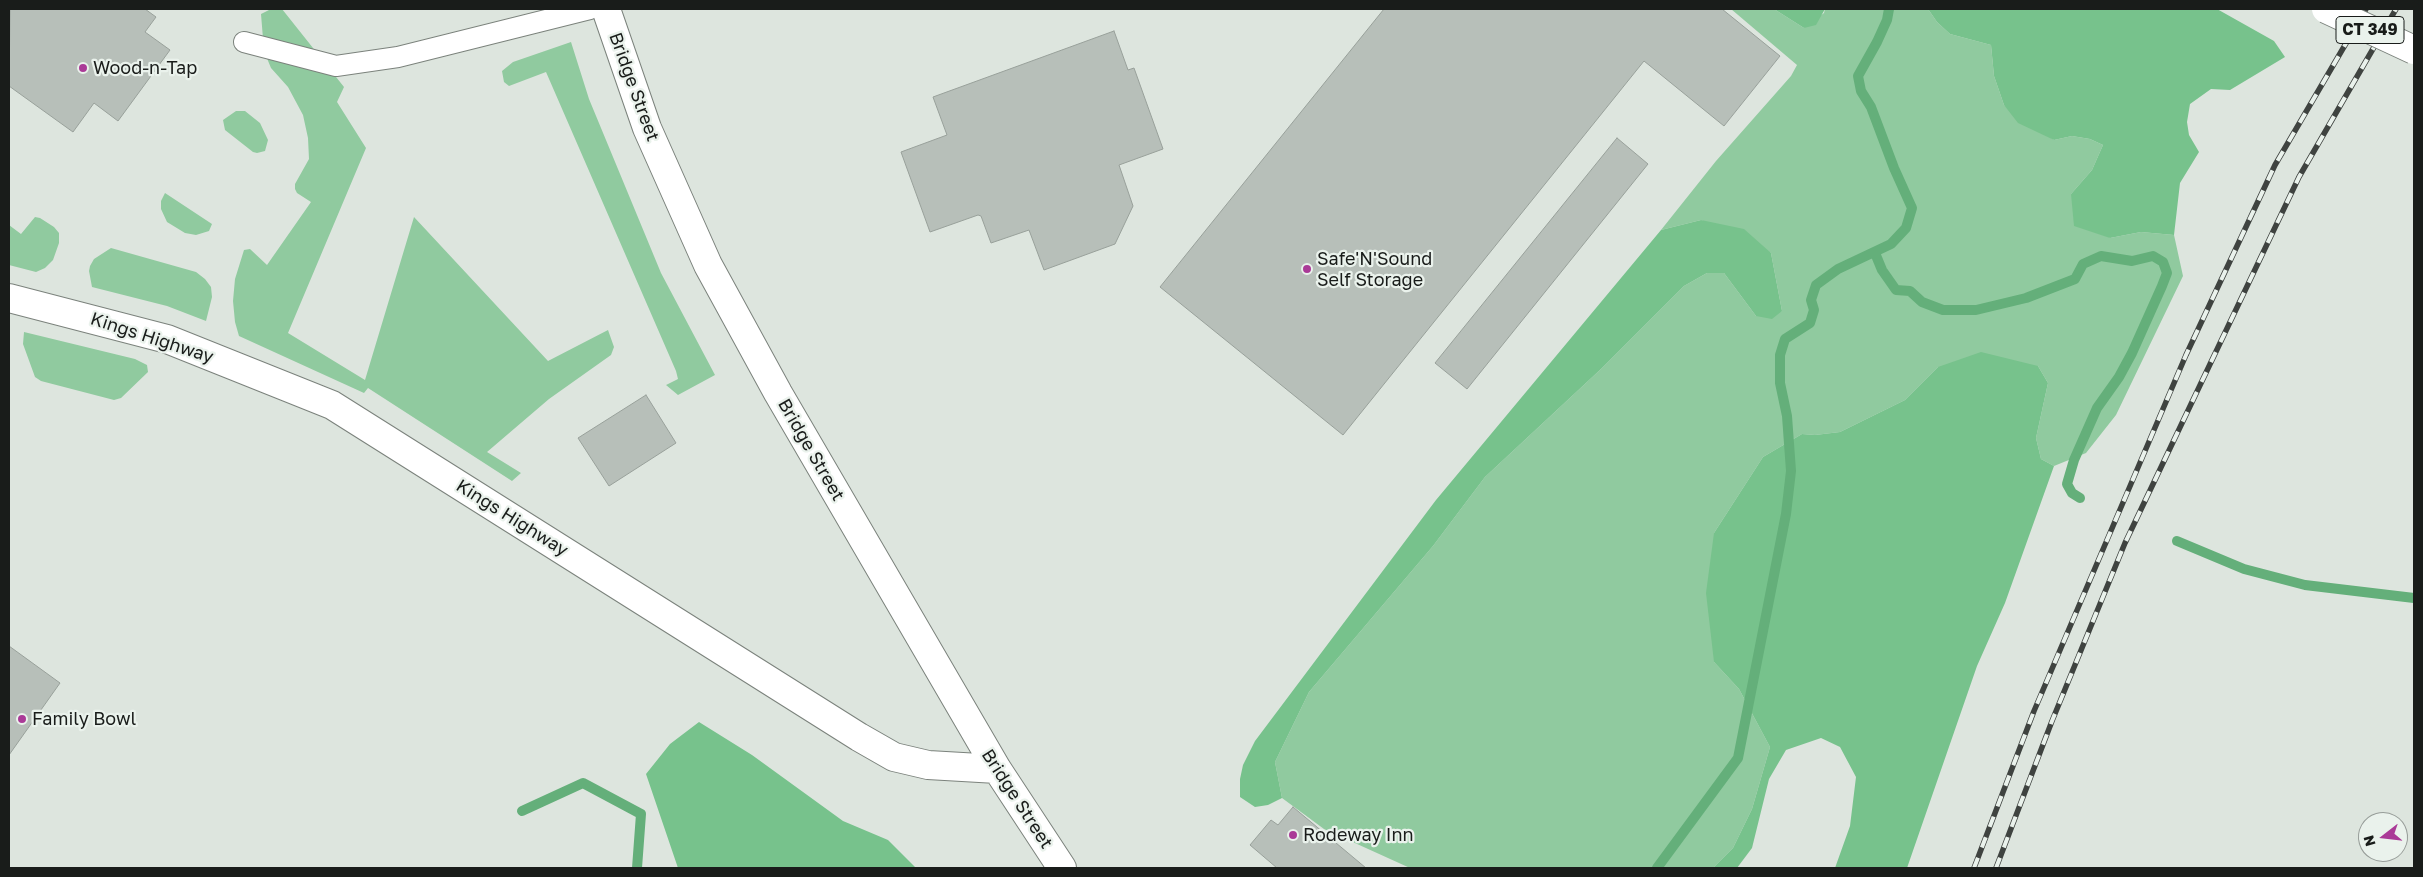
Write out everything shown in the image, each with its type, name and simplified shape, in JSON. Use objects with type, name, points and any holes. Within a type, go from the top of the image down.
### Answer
[{"type":"main road","name":"Bridge Street","points":[[606,9],[647,128],[708,265],[778,394],[996,769],[1062,868]]},
{"type":"main road","name":"CT 349","points":[[2326,9],[2414,50]]},
{"type":"main road","name":"Kings Highway","points":[[9,298],[167,339],[260,374],[332,405],[894,757],[928,765],[996,769]]},
{"type":"lane","points":[[244,42],[336,66],[398,57],[590,9]]},
{"type":"green space","points":[[271,9],[282,9],[344,87],[337,102],[366,148],[288,333],[365,380],[414,217],[548,361],[608,330],[614,347],[611,355],[549,399],[487,452],[521,473],[512,481],[368,388],[364,393],[239,336],[235,322],[233,301],[235,279],[244,250],[250,249],[267,265],[311,202],[297,193],[295,189],[295,184],[309,159],[308,138],[303,115],[288,87],[271,68],[264,51],[261,14]]},
{"type":"green space","points":[[1731,9],[1774,9],[1804,28],[1824,13],[1825,9],[1928,9],[1937,22],[1950,34],[1991,45],[1994,76],[2004,105],[2054,140],[2072,136],[2090,139],[2103,145],[2092,170],[2071,194],[2110,238],[2141,232],[2174,235],[2183,276],[2116,415],[2086,453],[2054,466],[2041,459],[2036,438],[2048,383],[2038,366],[1938,367],[1905,400],[1840,432],[1815,435],[1802,434],[1763,457],[1714,533],[1714,662],[1739,689],[1770,747],[1752,809],[1733,848],[1713,868],[1410,868],[1324,829],[1282,798],[1275,762],[1309,692],[1433,546],[1485,477],[1601,369],[1684,286],[1707,273],[1724,273],[1756,316],[1782,311],[1771,253],[1701,220],[1661,230],[1716,161],[1791,76],[1797,65]]},
{"type":"green space","points":[[1774,9],[1825,9],[1816,25],[1804,28]]},
{"type":"green space","points":[[1928,9],[2217,9],[2274,41],[2285,57],[2230,90],[2211,89],[2190,104],[2187,122],[2189,135],[2199,152],[2180,183],[2174,235],[2141,232],[2110,238],[2074,226],[2071,194],[2092,170],[2103,145],[2090,139],[2072,136],[2054,140],[2018,123],[2004,105],[1994,76],[1991,45],[1950,34],[1937,22]]},
{"type":"green space","points":[[571,42],[589,99],[661,273],[715,375],[678,395],[666,385],[678,379],[676,371],[546,72],[509,86],[504,82],[502,71],[513,62]]},
{"type":"green space","points":[[236,111],[245,111],[260,123],[268,140],[265,151],[253,152],[225,130],[223,120]]},
{"type":"green space","points":[[165,193],[212,224],[209,231],[196,235],[185,233],[167,222],[161,209],[161,201]]},
{"type":"green space","points":[[35,217],[54,227],[59,233],[59,243],[53,260],[45,268],[36,272],[9,265],[9,225],[21,234]]},
{"type":"green space","points":[[1701,220],[1744,229],[1771,253],[1782,311],[1772,319],[1756,316],[1724,273],[1707,273],[1684,286],[1601,369],[1485,477],[1433,546],[1309,692],[1275,762],[1282,798],[1268,805],[1255,807],[1240,797],[1240,779],[1243,765],[1255,741],[1436,500],[1661,230]]},
{"type":"green space","points":[[111,248],[196,272],[211,287],[212,297],[206,321],[167,306],[92,287],[90,266],[94,259]]},
{"type":"green space","points":[[24,332],[135,359],[147,365],[148,372],[121,398],[114,400],[41,381],[35,377],[23,344]]},
{"type":"green space","points":[[1981,352],[2038,366],[2048,383],[2036,438],[2041,459],[2054,466],[2005,603],[1977,666],[1907,868],[1835,868],[1850,826],[1856,777],[1840,747],[1821,738],[1786,750],[1769,779],[1752,848],[1737,868],[1713,868],[1733,848],[1752,809],[1770,747],[1739,689],[1714,662],[1706,593],[1714,533],[1763,457],[1802,434],[1815,435],[1840,432],[1905,400],[1938,367]]},
{"type":"green space","points":[[699,722],[752,755],[843,821],[888,840],[916,868],[678,868],[646,774],[670,744]]},
{"type":"building","name":"Wood-n-Tap","points":[[10,9],[145,9],[156,17],[145,32],[170,50],[118,121],[94,103],[73,132],[9,86]]},
{"type":"building","points":[[1384,9],[1722,9],[1780,56],[1724,126],[1644,61],[1343,435],[1160,287]]},
{"type":"building","points":[[1114,31],[1128,70],[1134,68],[1163,149],[1119,165],[1133,206],[1115,244],[1044,270],[1029,230],[991,243],[981,216],[978,215],[930,232],[901,152],[947,135],[933,97]]},
{"type":"building","points":[[1617,138],[1648,164],[1467,389],[1435,363]]},
{"type":"building","points":[[646,395],[676,443],[609,486],[578,438]]},
{"type":"building","name":"Family Bowl","points":[[9,646],[60,683],[9,755]]},
{"type":"building","name":"Rodeway Inn","points":[[1293,807],[1366,868],[1277,868],[1250,845],[1271,820],[1278,825]]},
{"type":"waterway","points":[[1657,868],[1738,758],[1786,514],[1791,471],[1787,416],[1780,383],[1780,355],[1785,339],[1810,323],[1814,310],[1811,300],[1816,285],[1838,269],[1891,244],[1906,228],[1912,208],[1894,168],[1871,107],[1861,91],[1858,76],[1877,42],[1887,20],[1889,9]]},
{"type":"waterway","points":[[1875,253],[1882,270],[1896,290],[1910,291],[1922,302],[1943,310],[1976,310],[2026,298],[2075,279],[2083,264],[2101,256],[2132,261],[2153,256],[2163,262],[2167,273],[2132,353],[2119,377],[2097,408],[2074,460],[2067,484],[2072,493],[2080,498]]},
{"type":"waterway","points":[[2177,541],[2244,569],[2305,585],[2414,598]]},
{"type":"waterway","points":[[522,811],[583,783],[641,814],[637,868]]},
{"type":"railway","points":[[1974,868],[2034,711],[2186,355],[2275,165],[2366,9]]},
{"type":"railway","points":[[1996,868],[2052,721],[2125,543],[2299,177],[2396,9]]},
{"type":"place","name":"Wood-n-Tap","points":[[83,68]]},
{"type":"place","name":"Safe'N'Sound Self Storage","points":[[1307,269]]},
{"type":"place","name":"Family Bowl","points":[[22,719]]},
{"type":"place","name":"Rodeway Inn","points":[[1293,835]]}]
